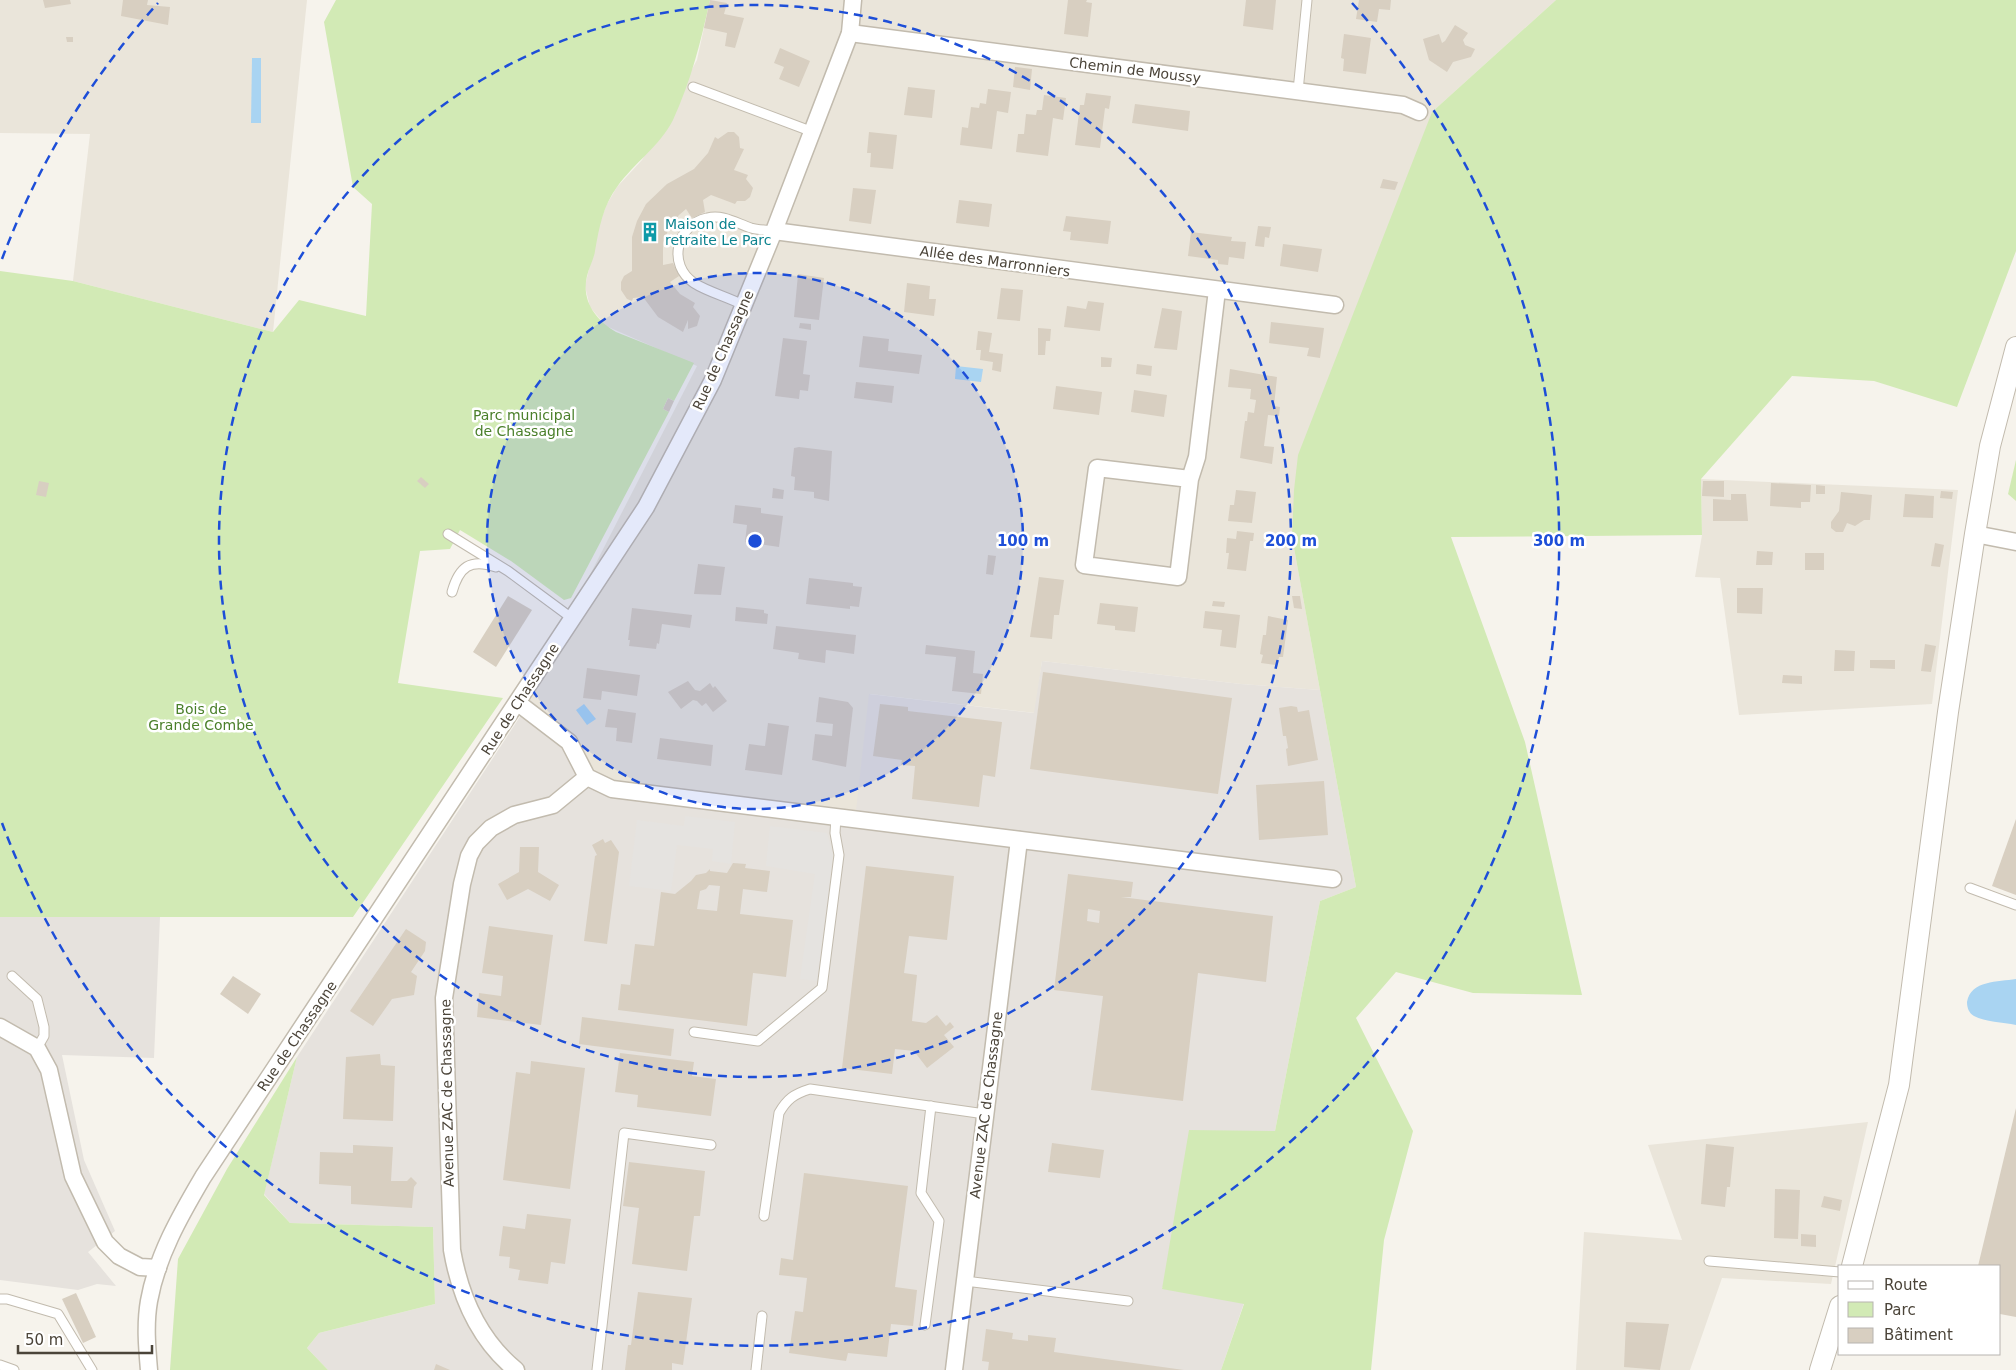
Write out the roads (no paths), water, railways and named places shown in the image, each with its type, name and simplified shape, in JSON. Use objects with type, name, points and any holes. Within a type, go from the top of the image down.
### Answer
[{"type":"street","name":"Rue de Chassagne","points":[[148,1370],[146,1335],[149,1300],[172,1230],[203,1178],[646,507],[713,380],[774,231],[850,33],[853,0]]},
{"type":"street","name":"Chemin de Moussy","points":[[850,33],[1403,105],[1419,112]]},
{"type":"street","name":"Allée des Marronniers","points":[[774,231],[1335,305]]},
{"type":"street","points":[[1190,479],[1097,468],[1084,565],[1178,577],[1190,479],[1197,457],[1217,290]]},
{"type":"street","points":[[1852,1265],[1899,1086],[1948,712],[1975,534],[1990,446],[2016,347]]},
{"type":"street","points":[[1975,534],[2016,542]]},
{"type":"street","points":[[518,703],[569,742],[586,777],[612,789],[1333,879]]},
{"type":"street","name":"Avenue ZAC de Chassagne","points":[[516,1370],[489,1343],[476,1323],[462,1295],[456,1272],[452,1250],[444,998],[462,884],[469,856],[476,843],[491,828],[514,815],[553,805],[586,777]]},
{"type":"street","name":"Avenue ZAC de Chassagne","points":[[954,1370],[1019,840]]},
{"type":"street","points":[[0,1027],[37,1048],[49,1070],[73,1176],[105,1242],[119,1256],[140,1266],[158,1268]]},
{"type":"street","points":[[1820,1370],[1838,1312]]},
{"type":"lane","points":[[1298,91],[1307,0]]},
{"type":"lane","points":[[693,87],[813,132]]},
{"type":"lane","points":[[743,304],[693,282],[683,271],[677,253],[680,236],[691,224],[707,218],[724,217],[753,229],[774,231]]},
{"type":"lane","points":[[448,534],[508,571],[573,619]]},
{"type":"lane","points":[[452,592],[457,574],[474,564],[486,563],[508,571]]},
{"type":"lane","points":[[694,1032],[758,1041],[822,988],[839,855],[835,833],[836,817]]},
{"type":"lane","points":[[1970,888],[2016,905]]},
{"type":"lane","points":[[12,976],[38,999],[44,1036],[37,1048]]},
{"type":"lane","points":[[764,1216],[779,1113],[786,1101],[796,1093],[810,1089],[985,1114]]},
{"type":"lane","points":[[926,1325],[939,1221],[921,1193],[931,1106]]},
{"type":"lane","points":[[597,1370],[624,1133],[710,1145]]},
{"type":"lane","points":[[1709,1261],[1838,1272]]},
{"type":"lane","points":[[965,1281],[1128,1301]]},
{"type":"lane","points":[[0,1300],[7,1299],[58,1314],[92,1370]]},
{"type":"lane","points":[[756,1370],[762,1316]]},
{"type":"lane","points":[[0,1365],[14,1370]]},
{"type":"water","points":[[252,58],[261,58],[261,123],[251,123]]},
{"type":"water","points":[[956,366],[983,369],[981,382],[955,379]]},
{"type":"water","points":[[584,704],[596,719],[587,725],[576,710]]},
{"type":"water","points":[[2016,979],[2016,1025],[1983,1020],[1970,1012],[1967,1002],[1974,990],[1986,983]]},
{"type":"place","name":"Maison de retraite Le Parc","points":[[650,232]]},
{"type":"park label","name":"Parc municipal de Chassagne","points":[[524,424]]},
{"type":"park label","name":"Bois de Grande Combe","points":[[201,718]]}]
